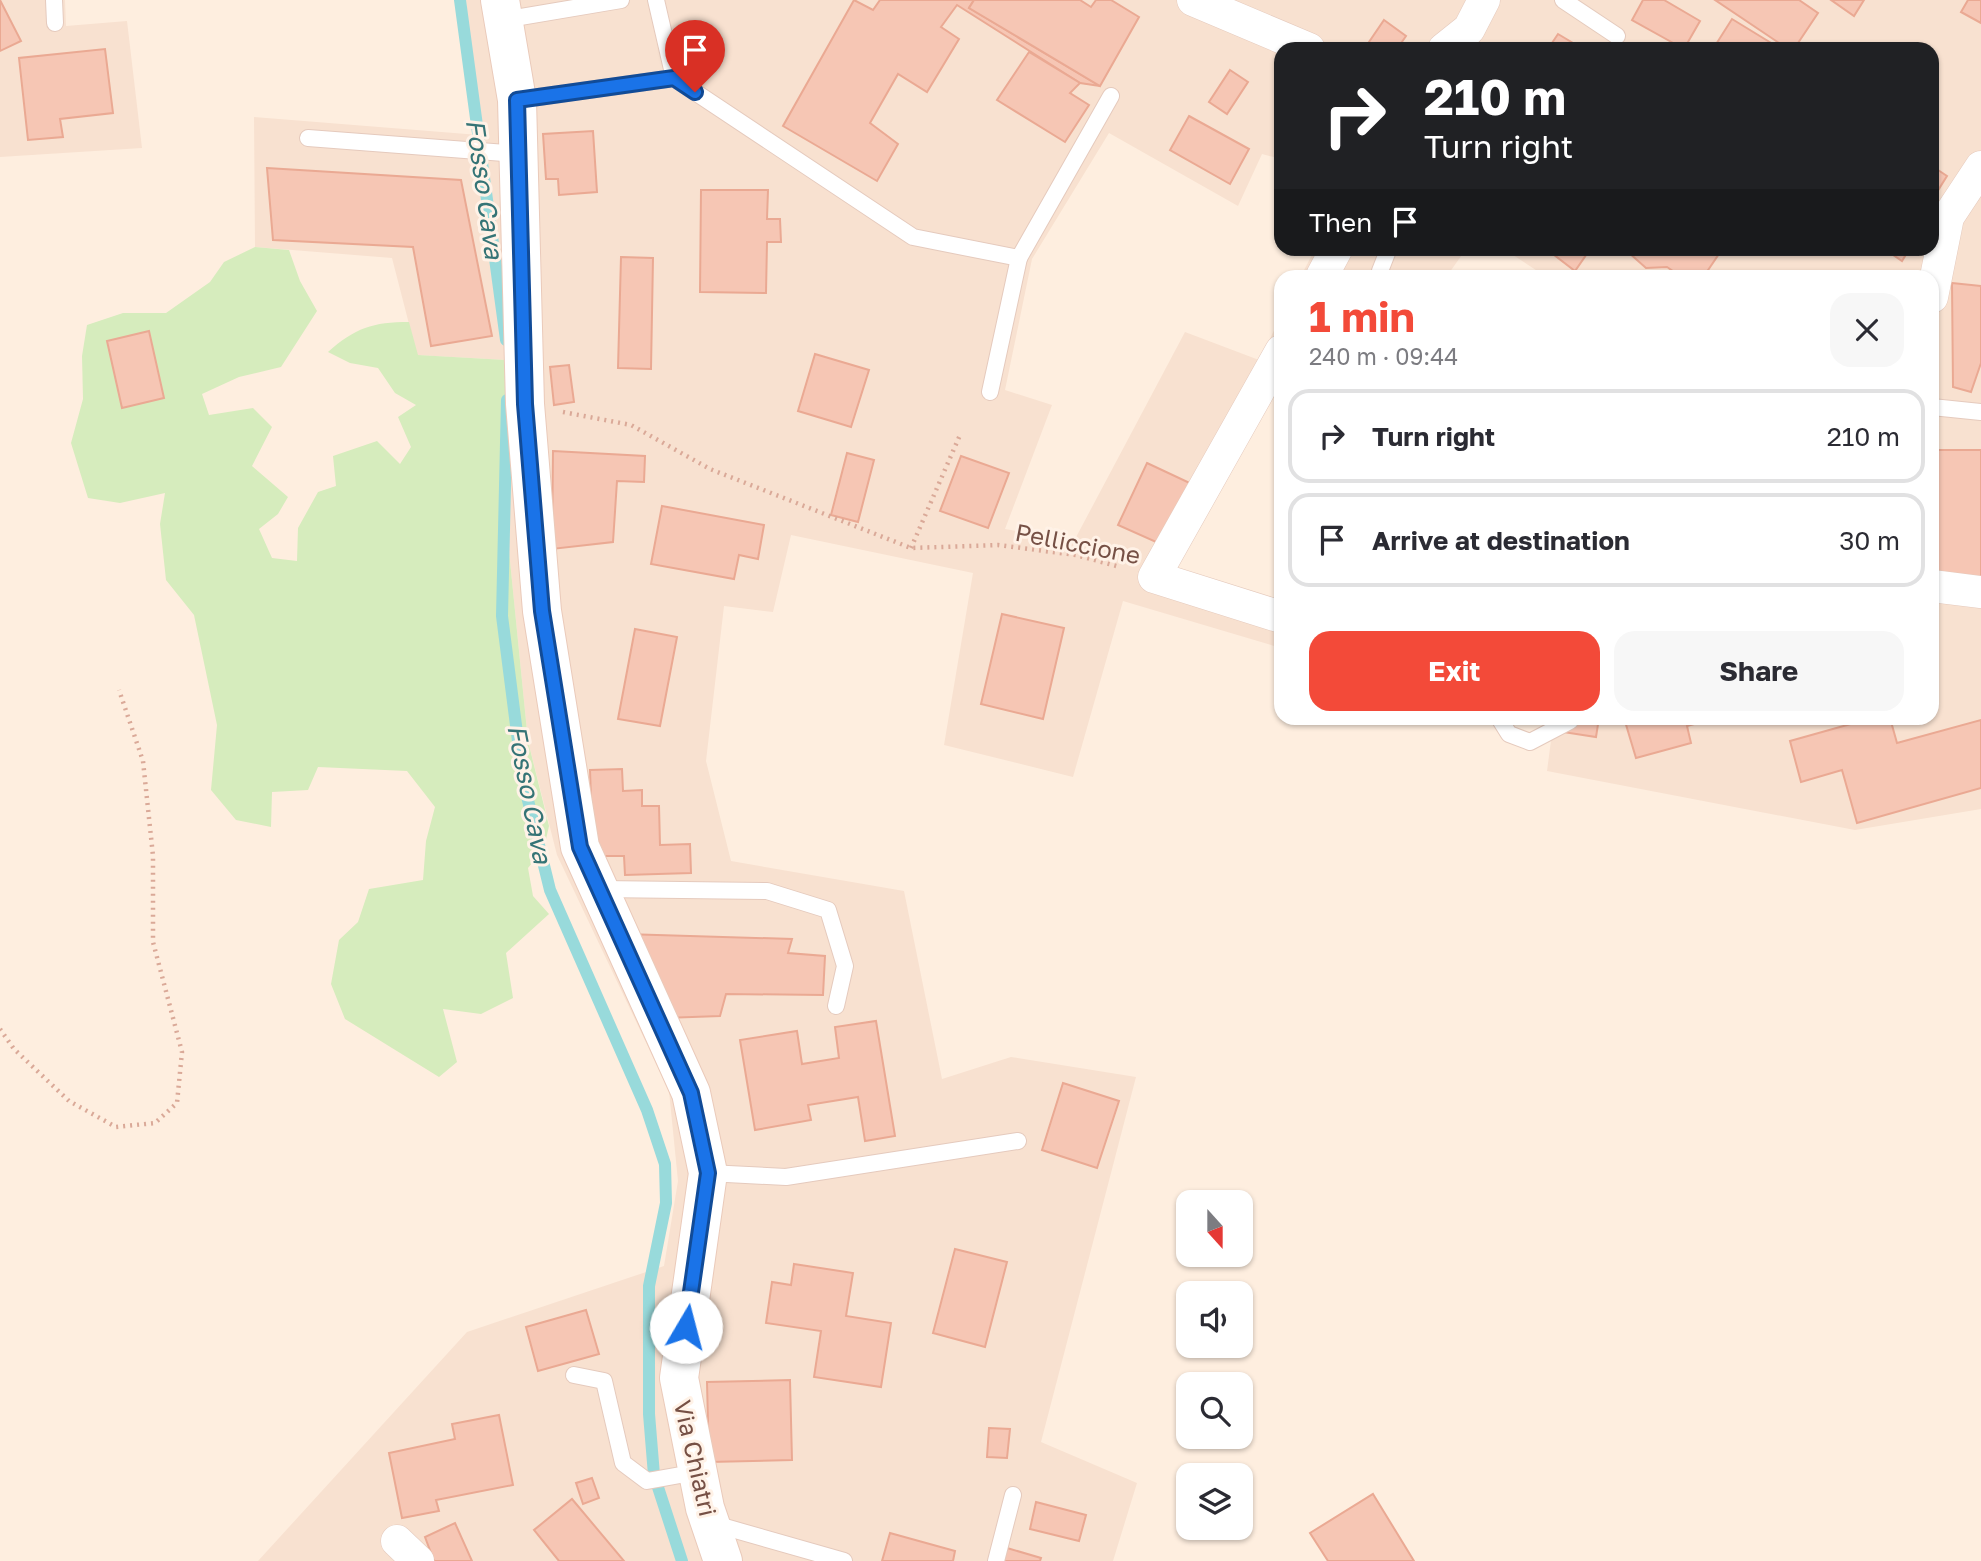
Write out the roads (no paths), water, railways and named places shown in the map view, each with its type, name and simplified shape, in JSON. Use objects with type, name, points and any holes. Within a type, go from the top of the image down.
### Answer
[{"type":"street","points":[[1193,0],[1292,42]]},
{"type":"street","points":[[1453,42],[1469,29],[1484,0]]},
{"type":"street","name":"Via Chiatri","points":[[502,10],[517,100],[510,153],[525,404],[542,611],[580,847],[691,1093],[708,1173],[679,1378],[685,1474],[711,1523],[723,1561]]},
{"type":"street","points":[[1936,270],[1948,217],[1981,167]]},
{"type":"street","points":[[1274,363],[1154,577],[1274,615]]},
{"type":"street","points":[[1939,587],[1981,593]]},
{"type":"lane","points":[[54,0],[55,23]]},
{"type":"lane","points":[[502,10],[621,0]]},
{"type":"lane","points":[[656,0],[674,78]]},
{"type":"lane","points":[[1563,0],[1617,36]]},
{"type":"lane","points":[[517,100],[674,78],[913,237],[1019,258]]},
{"type":"lane","points":[[990,392],[1019,258],[1111,96]]},
{"type":"lane","points":[[308,138],[510,153]]},
{"type":"lane","points":[[1939,408],[1981,412]]},
{"type":"lane","points":[[1503,725],[1509,734],[1530,742],[1562,725]]},
{"type":"lane","points":[[599,889],[766,891],[828,910],[845,966],[836,1006]]},
{"type":"lane","points":[[708,1173],[786,1177],[1018,1141]]},
{"type":"lane","points":[[574,1375],[604,1381],[623,1463],[647,1481],[685,1474]]},
{"type":"lane","points":[[996,1561],[1013,1495]]},
{"type":"lane","points":[[711,1523],[844,1561]]},
{"type":"waterway","name":"Fosso Cava","points":[[460,0],[506,340]]},
{"type":"waterway","name":"Fosso Cava","points":[[507,400],[502,616],[523,780],[550,890],[647,1110],[665,1164],[666,1203],[649,1286],[649,1414],[654,1475],[682,1561]]}]
